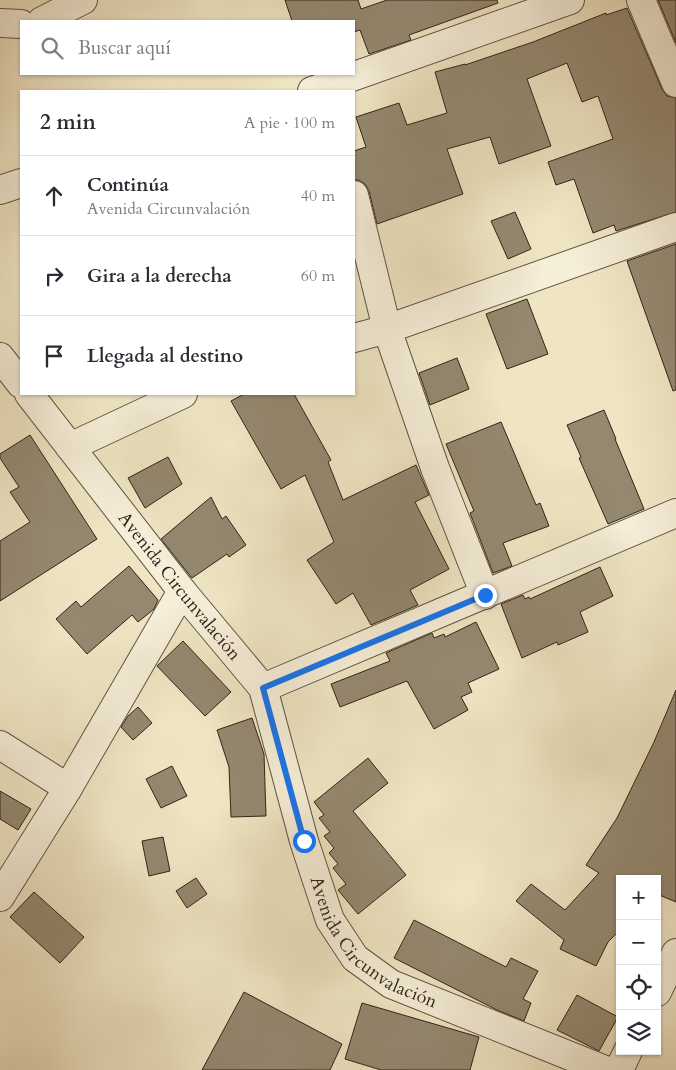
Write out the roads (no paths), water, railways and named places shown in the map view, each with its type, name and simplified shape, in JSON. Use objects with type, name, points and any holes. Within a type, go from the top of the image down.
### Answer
[{"type":"street","points":[[44,20],[83,0]]},
{"type":"street","points":[[322,90],[570,0]]},
{"type":"street","points":[[641,0],[676,84]]},
{"type":"street","points":[[0,23],[20,24]]},
{"type":"street","points":[[0,190],[20,183]]},
{"type":"street","points":[[355,199],[387,329],[435,468],[485,595]]},
{"type":"street","points":[[355,338],[387,329],[676,227]]},
{"type":"street","points":[[0,357],[20,383]]},
{"type":"street","name":"Avenida Circunvalación","points":[[30,395],[182,591],[263,688],[304,841],[330,920],[355,958],[391,984],[606,1070]]},
{"type":"street","points":[[70,447],[181,395]]},
{"type":"street","points":[[263,688],[676,513]]},
{"type":"street","points":[[0,897],[68,788],[182,591]]},
{"type":"street","points":[[0,745],[68,788]]},
{"type":"street","points":[[661,984],[676,954]]},
{"type":"street","points":[[619,1070],[626,1055]]}]
